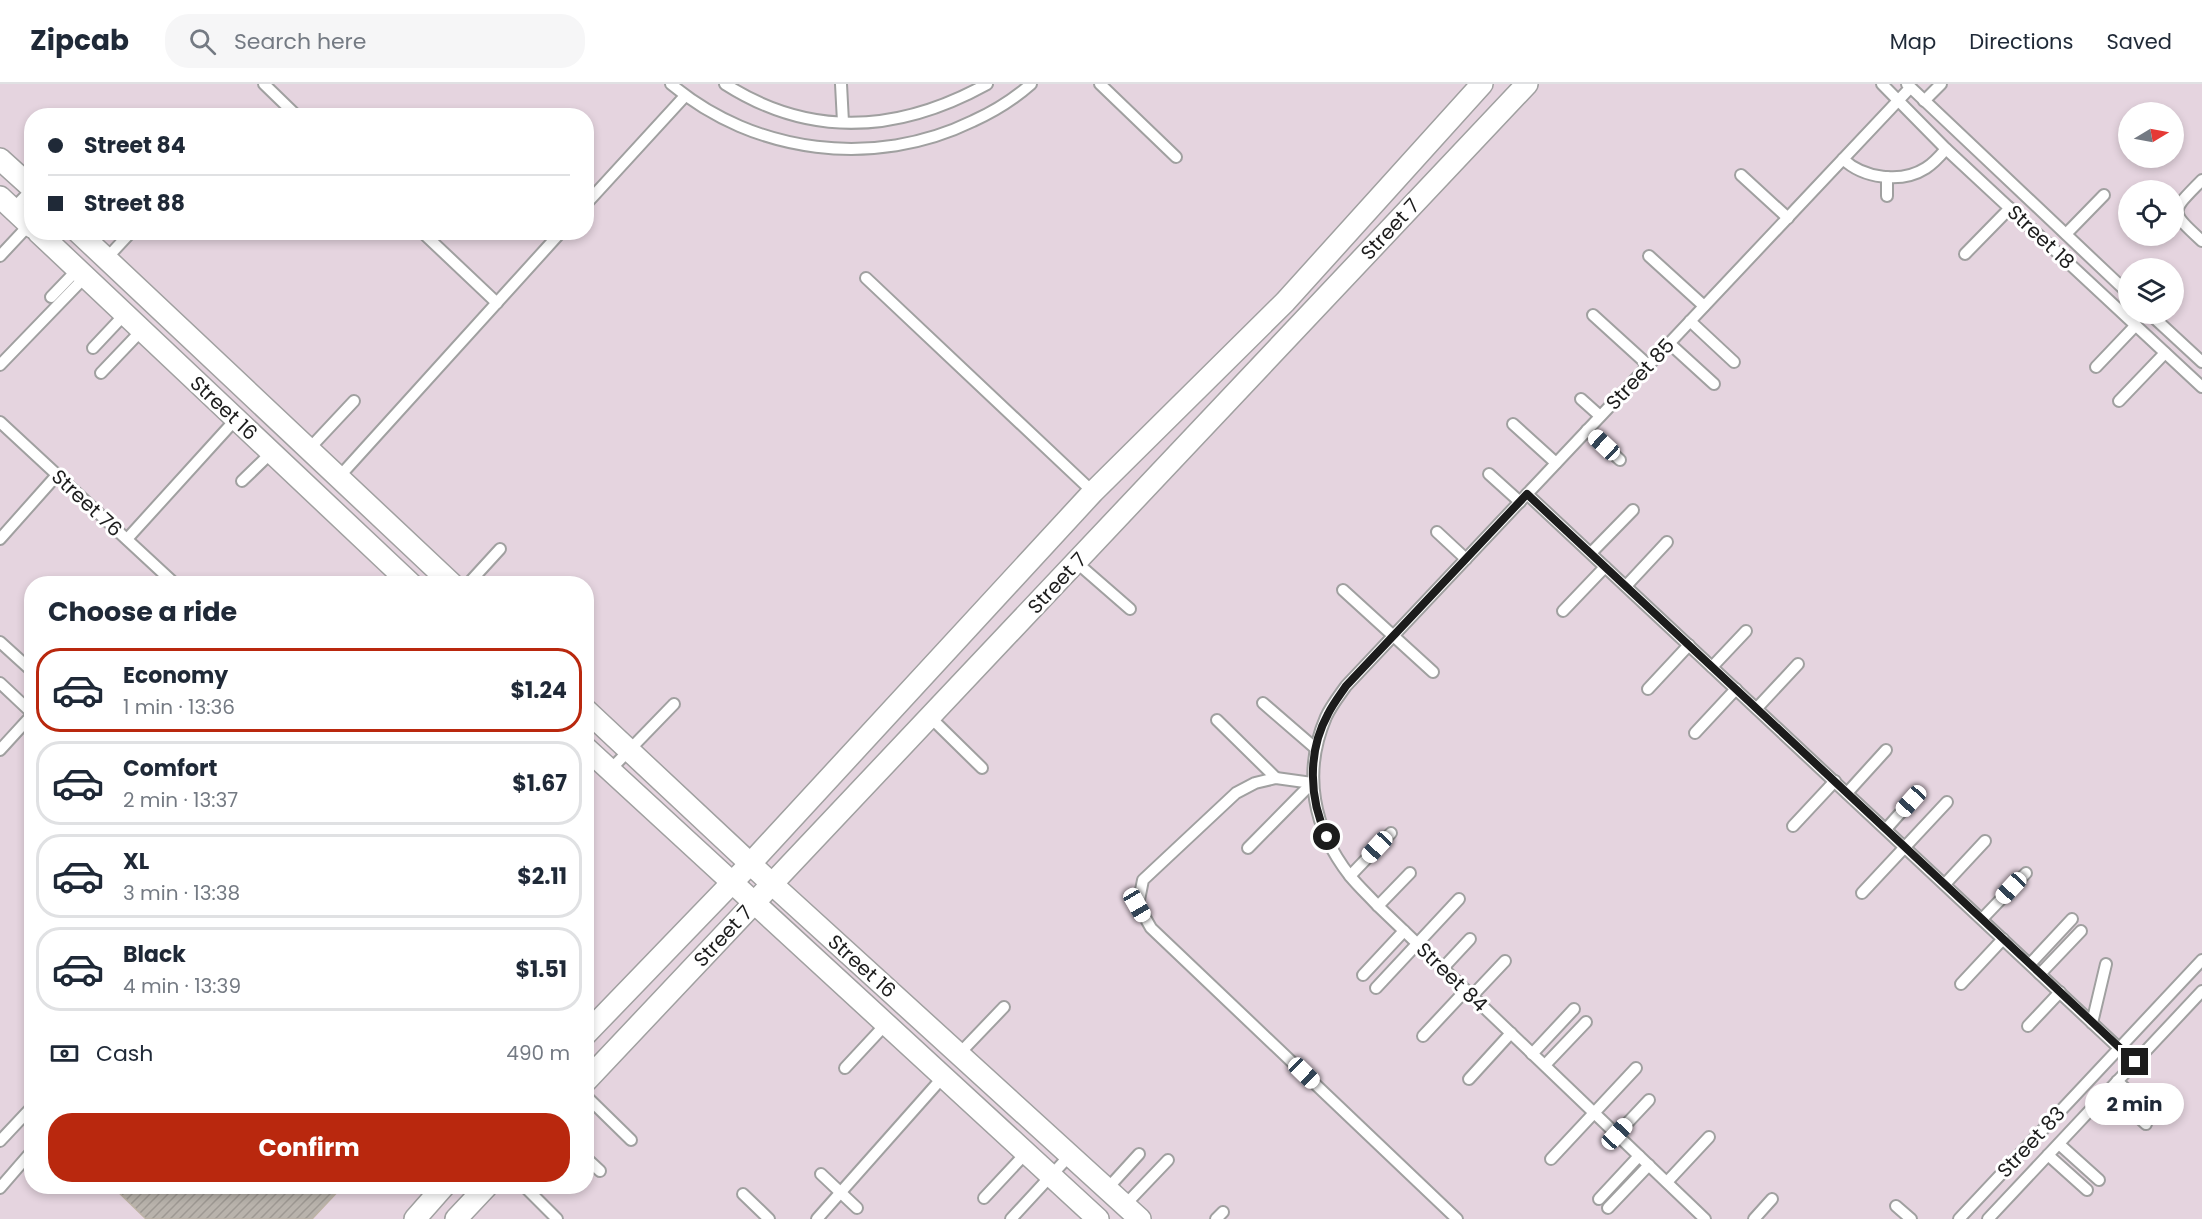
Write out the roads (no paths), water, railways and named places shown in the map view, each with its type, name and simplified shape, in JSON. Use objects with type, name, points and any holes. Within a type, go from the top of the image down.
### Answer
[{"type":"street","name":"Street 7","points":[[594,1026],[750,864],[1092,492],[1285,302],[1482,84]]},
{"type":"street","name":"Street 7","points":[[594,1073],[1527,84]]},
{"type":"street","points":[[0,159],[24,181]]},
{"type":"street","name":"Street 16","points":[[7,203],[24,219]]},
{"type":"street","name":"Street 16","points":[[46,240],[403,576]]},
{"type":"street","name":"Street 16","points":[[86,240],[444,576]]},
{"type":"street","points":[[366,541],[384,520]]},
{"type":"street","name":"Street 16","points":[[594,717],[772,885],[1133,1212]]},
{"type":"street","name":"Street 16","points":[[594,755],[1051,1176],[1091,1217]]},
{"type":"street","points":[[861,1003],[880,984]]},
{"type":"street","points":[[415,1219],[437,1194]]},
{"type":"street","points":[[456,1219],[479,1194]]},
{"type":"lane","points":[[264,84],[289,108]]},
{"type":"lane","points":[[671,84],[715,116],[753,132],[792,144],[833,149],[915,143],[954,130],[992,112],[1031,84]]},
{"type":"lane","points":[[725,84],[777,111],[813,121],[838,122],[895,120],[927,112],[987,84]]},
{"type":"lane","points":[[838,122],[842,84]]},
{"type":"lane","points":[[1100,84],[1176,158]]},
{"type":"lane","name":"Street 18","points":[[1882,84],[1946,149],[2202,387]]},
{"type":"lane","points":[[1924,101],[1941,84]]},
{"type":"lane","name":"Street 18","points":[[1909,86],[2118,283]]},
{"type":"lane","name":"Street 85","points":[[1346,686],[1899,100],[1909,86]]},
{"type":"lane","points":[[594,195],[685,96]]},
{"type":"lane","points":[[1843,159],[1859,172],[1870,176],[1911,175],[1924,169],[1946,149]]},
{"type":"lane","points":[[1741,175],[1788,218]]},
{"type":"lane","points":[[1887,177],[1887,196]]},
{"type":"lane","points":[[2202,180],[2178,204],[2176,212],[2180,220],[2202,242]]},
{"type":"lane","points":[[7,203],[24,193]]},
{"type":"lane","points":[[2066,234],[2104,195]]},
{"type":"lane","points":[[1965,254],[2010,208]]},
{"type":"lane","points":[[0,256],[24,236]]},
{"type":"lane","points":[[106,259],[124,240]]},
{"type":"lane","points":[[430,240],[497,303]]},
{"type":"lane","points":[[339,477],[554,240]]},
{"type":"lane","points":[[1649,256],[1704,306]]},
{"type":"lane","points":[[51,297],[81,273]]},
{"type":"lane","points":[[0,365],[81,273]]},
{"type":"lane","points":[[866,278],[1092,492]]},
{"type":"lane","points":[[93,348],[124,314]]},
{"type":"lane","points":[[1593,315],[1648,365]]},
{"type":"lane","points":[[1690,321],[1734,362]]},
{"type":"lane","points":[[2161,324],[2202,362]]},
{"type":"lane","points":[[2096,368],[2136,325]]},
{"type":"lane","points":[[101,373],[142,330]]},
{"type":"lane","points":[[1669,343],[1714,384]]},
{"type":"lane","points":[[2119,401],[2165,352]]},
{"type":"lane","points":[[1581,399],[1600,416]]},
{"type":"lane","points":[[309,449],[354,401]]},
{"type":"lane","points":[[127,539],[236,419]]},
{"type":"lane","name":"Street 76","points":[[0,422],[166,576]]},
{"type":"lane","points":[[1513,424],[1556,463]]},
{"type":"lane","points":[[1587,430],[1620,460]]},
{"type":"lane","points":[[242,481],[272,452]]},
{"type":"lane","points":[[1490,474],[1591,553],[2135,1062]]},
{"type":"lane","points":[[0,539],[57,475]]},
{"type":"lane","points":[[1591,553],[1633,510]]},
{"type":"lane","points":[[1437,532],[1466,559]]},
{"type":"lane","points":[[1626,586],[1667,542]]},
{"type":"lane","points":[[475,576],[500,549]]},
{"type":"lane","points":[[1076,562],[1130,609]]},
{"type":"lane","points":[[1563,611],[1605,567]]},
{"type":"lane","points":[[1343,590],[1433,672]]},
{"type":"lane","points":[[1712,667],[1746,632]]},
{"type":"lane","points":[[0,642],[24,664]]},
{"type":"lane","points":[[1648,689],[1689,645]]},
{"type":"lane","points":[[1757,708],[1798,664]]},
{"type":"lane","points":[[0,683],[24,706]]},
{"type":"lane","name":"Street 84","points":[[1346,686],[1327,715],[1315,748],[1312,783],[1319,820],[1335,854],[1350,876],[1378,906],[1705,1219]]},
{"type":"lane","points":[[1695,734],[1736,689]]},
{"type":"lane","points":[[1263,703],[1315,748]]},
{"type":"lane","points":[[610,770],[674,704]]},
{"type":"lane","points":[[930,717],[982,768]]},
{"type":"lane","points":[[1217,720],[1276,778]]},
{"type":"lane","points":[[0,750],[24,723]]},
{"type":"lane","points":[[1847,793],[1886,750]]},
{"type":"lane","points":[[1312,783],[1276,778],[1255,783],[1236,793],[1143,880],[1137,905],[1151,928],[1457,1219]]},
{"type":"lane","points":[[1793,826],[1835,781]]},
{"type":"lane","points":[[1248,848],[1312,783]]},
{"type":"lane","points":[[1886,829],[1911,801]]},
{"type":"lane","points":[[1862,893],[1947,802]]},
{"type":"lane","points":[[1350,876],[1391,833]]},
{"type":"lane","points":[[1945,884],[1985,841]]},
{"type":"lane","points":[[1378,906],[1410,873]]},
{"type":"lane","points":[[1982,919],[2026,873]]},
{"type":"lane","points":[[1376,988],[1459,899]]},
{"type":"lane","points":[[2030,964],[2072,919]]},
{"type":"lane","points":[[1363,975],[1404,931]]},
{"type":"lane","points":[[2040,974],[2081,931]]},
{"type":"lane","points":[[1443,968],[1470,939]]},
{"type":"lane","points":[[1961,984],[2003,939]]},
{"type":"lane","name":"Street 83","points":[[1959,1219],[2202,960]]},
{"type":"lane","points":[[1424,1036],[1505,961]]},
{"type":"lane","points":[[2092,1023],[2106,964]]},
{"type":"lane","points":[[2028,1026],[2060,992]]},
{"type":"lane","name":"Street 83","points":[[1988,1219],[2201,993]]},
{"type":"lane","points":[[959,1054],[1004,1007]]},
{"type":"lane","points":[[1532,1053],[1574,1009]]},
{"type":"lane","points":[[1545,1065],[1586,1022]]},
{"type":"lane","points":[[845,1068],[885,1025]]},
{"type":"lane","points":[[1469,1078],[1511,1034]]},
{"type":"lane","points":[[1551,1159],[1636,1068]]},
{"type":"lane","points":[[817,1219],[943,1077]]},
{"type":"lane","points":[[2117,1081],[2152,1113]]},
{"type":"lane","points":[[2109,1090],[2146,1124]]},
{"type":"lane","points":[[1617,1134],[1649,1100]]},
{"type":"lane","points":[[594,1104],[631,1140]]},
{"type":"lane","points":[[0,1141],[24,1116]]},
{"type":"lane","points":[[1667,1182],[1709,1137]]},
{"type":"lane","points":[[2059,1144],[2099,1180]]},
{"type":"lane","points":[[984,1198],[1026,1153]]},
{"type":"lane","points":[[1011,1219],[1071,1154]]},
{"type":"lane","points":[[1108,1188],[1139,1154]]},
{"type":"lane","points":[[2048,1155],[2087,1190]]},
{"type":"lane","points":[[1599,1199],[1639,1156]]},
{"type":"lane","points":[[1133,1212],[1168,1160]]},
{"type":"lane","points":[[0,1188],[24,1161]]},
{"type":"lane","points":[[594,1165],[600,1171]]},
{"type":"lane","points":[[1608,1208],[1648,1165]]},
{"type":"lane","points":[[821,1174],[857,1208]]},
{"type":"lane","points":[[532,1194],[557,1219]]},
{"type":"lane","points":[[743,1194],[769,1219]]},
{"type":"lane","points":[[1754,1219],[1772,1199]]},
{"type":"lane","points":[[1896,1206],[1911,1219]]}]
